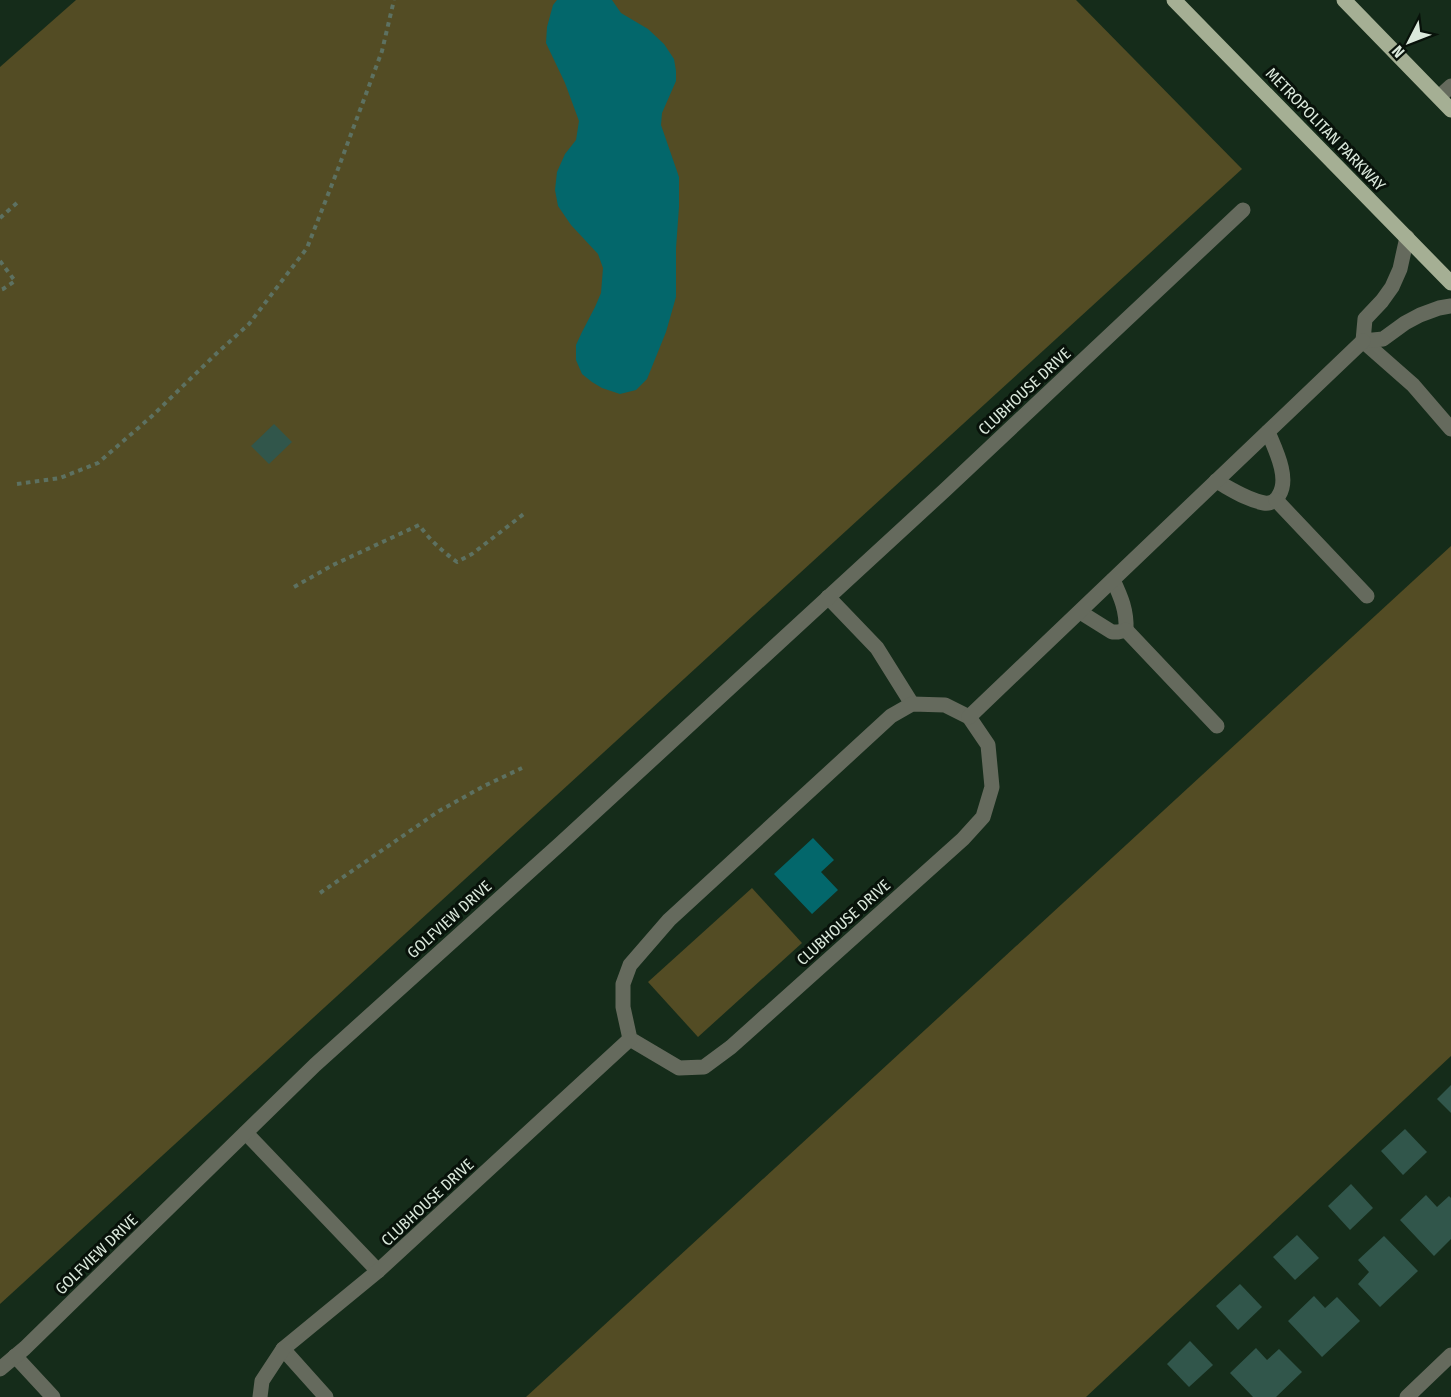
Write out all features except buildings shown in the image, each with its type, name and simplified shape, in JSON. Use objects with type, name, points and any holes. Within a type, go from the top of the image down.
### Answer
[{"type":"main road","name":"METROPOLITAN PARKWAY","points":[[1174,0],[1451,283]]},
{"type":"main road","points":[[1344,0],[1451,110]]},
{"type":"street","points":[[1439,97],[1451,86]]},
{"type":"street","name":"CLUBHOUSE DRIVE","points":[[828,597],[1243,210]]},
{"type":"street","points":[[1363,341],[1365,319],[1392,286],[1400,269],[1407,237]]},
{"type":"street","points":[[630,1039],[623,1008],[623,984],[630,965],[678,912],[891,716],[912,704],[945,705],[969,717],[1363,341],[1383,339],[1420,315],[1451,306]]},
{"type":"street","points":[[1363,341],[1413,385],[1451,429]]},
{"type":"street","points":[[1216,481],[1257,501],[1267,504],[1276,500],[1282,492],[1283,479],[1279,460],[1268,432]]},
{"type":"street","points":[[1276,500],[1367,596]]},
{"type":"street","points":[[1113,580],[1124,606],[1127,619],[1126,630],[1217,726]]},
{"type":"street","points":[[828,597],[877,648],[912,704]]},
{"type":"street","name":"GOLFVIEW DRIVE","points":[[0,1369],[315,1065],[828,597]]},
{"type":"street","points":[[1080,612],[1112,632],[1126,630]]},
{"type":"street","name":"CLUBHOUSE DRIVE","points":[[260,1397],[262,1381],[283,1349],[378,1271],[630,1039],[679,1068],[704,1067],[731,1047],[963,838],[983,817],[992,787],[988,745],[969,717]]},
{"type":"street","points":[[246,1133],[378,1271]]},
{"type":"street","points":[[283,1349],[326,1397]]},
{"type":"street","points":[[1407,1397],[1451,1355]]},
{"type":"street","points":[[15,1356],[53,1397]]},
{"type":"path","points":[[17,484],[60,478],[98,463],[152,416],[249,324],[307,248],[382,51],[393,0]]},
{"type":"path","points":[[0,218],[17,203]]},
{"type":"path","points":[[0,261],[15,280],[0,290]]},
{"type":"path","points":[[294,586],[419,525],[430,540],[457,562],[472,554],[525,513]]},
{"type":"path","points":[[320,893],[440,811],[522,768]]},
{"type":"shaded area","points":[[76,0],[1076,0],[1242,169],[0,1304],[0,67]]},
{"type":"shaded area","points":[[1451,546],[1451,1056],[1086,1397],[526,1397]]},
{"type":"shaded area","points":[[752,888],[802,943],[698,1037],[648,982]]},
{"type":"water","points":[[557,0],[612,0],[621,13],[648,29],[664,44],[674,59],[676,71],[676,81],[662,113],[661,125],[679,177],[676,297],[666,332],[647,379],[636,390],[620,394],[592,382],[582,374],[576,360],[576,345],[601,293],[603,268],[598,254],[571,225],[558,206],[555,190],[557,172],[565,154],[576,140],[579,121],[565,83],[546,43],[547,27],[553,5]]},
{"type":"water","points":[[813,838],[834,860],[821,872],[838,890],[812,914],[774,874]]}]
